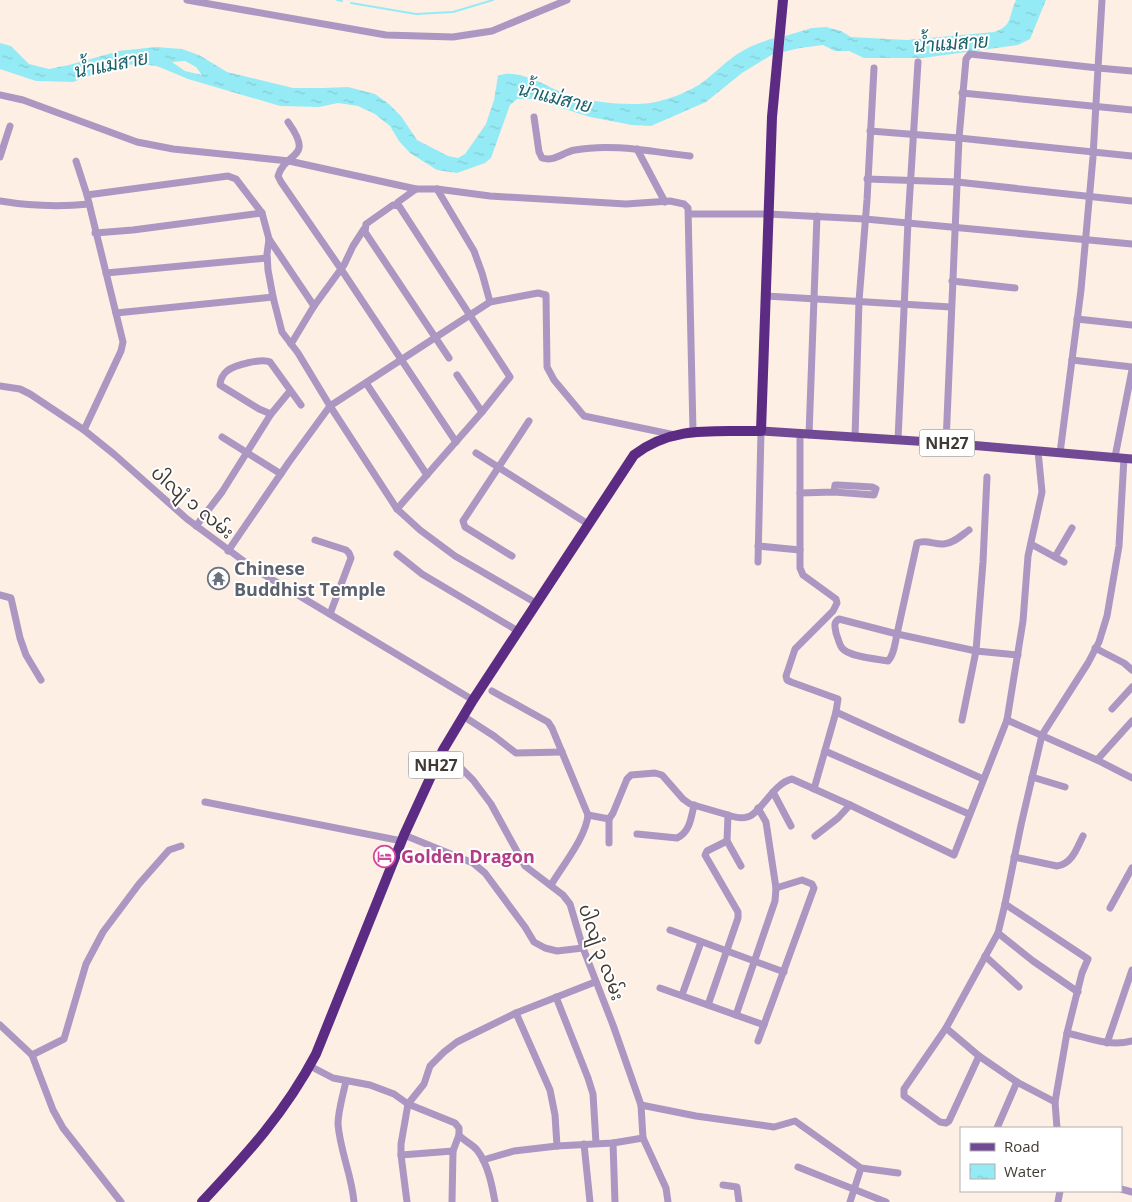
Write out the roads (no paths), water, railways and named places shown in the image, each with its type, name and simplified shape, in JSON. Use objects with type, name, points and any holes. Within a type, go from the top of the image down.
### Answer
[{"type":"highway","points":[[761,431],[772,116],[783,0]]},
{"type":"highway","name":"NH27","points":[[202,1202],[255,1146],[286,1105],[310,1066],[403,838],[443,750],[473,700],[634,455],[645,446],[659,439],[675,435],[693,432],[761,431]]},
{"type":"main road","name":"NH27","points":[[761,431],[946,443],[1124,458]]},
{"type":"street","points":[[187,0],[386,34],[453,37],[492,31],[567,0]]},
{"type":"street","points":[[1060,452],[1077,319],[1094,151],[1102,0]]},
{"type":"street","points":[[946,443],[954,227],[962,93],[966,58],[970,54],[1132,70]]},
{"type":"street","points":[[898,440],[908,222],[918,62]]},
{"type":"street","points":[[855,438],[859,301],[874,68]]},
{"type":"street","points":[[962,93],[1132,110]]},
{"type":"street","points":[[0,96],[23,100],[137,142],[173,149],[289,161],[416,189],[626,204],[670,201],[684,204],[688,208],[689,214],[693,432]]},
{"type":"street","points":[[534,117],[539,152],[542,158],[554,159],[573,150],[600,147],[637,149],[690,156]]},
{"type":"street","points":[[288,122],[297,135],[299,143],[295,156],[282,167],[278,176],[456,442]]},
{"type":"street","points":[[0,157],[10,126]]},
{"type":"street","points":[[870,131],[1132,156]]},
{"type":"street","points":[[637,149],[665,202]]},
{"type":"street","points":[[76,161],[87,195],[123,342],[121,351],[84,430]]},
{"type":"street","points":[[87,195],[228,176],[236,178],[262,213],[268,239],[267,258],[273,297],[282,332],[397,509],[420,530],[455,556],[536,604]]},
{"type":"street","points":[[867,179],[957,182],[1132,201]]},
{"type":"street","points":[[291,344],[314,306],[341,269],[366,224],[396,205],[416,189]]},
{"type":"street","points":[[437,189],[474,251],[490,302]]},
{"type":"street","points":[[0,200],[61,207],[89,204]]},
{"type":"street","points":[[396,205],[399,206],[510,377],[397,509]]},
{"type":"street","points":[[95,233],[133,230],[262,213]]},
{"type":"street","points":[[689,214],[768,214],[865,219],[1132,244]]},
{"type":"street","points":[[816,216],[814,298],[800,493],[800,568],[803,575],[836,599],[836,621],[834,626],[842,648],[851,654],[888,661],[891,658],[917,543],[922,541],[944,544],[955,540],[969,530]]},
{"type":"street","points":[[364,229],[449,358]]},
{"type":"street","points":[[268,239],[314,306]]},
{"type":"street","points":[[106,273],[267,258]]},
{"type":"street","points":[[952,281],[1015,288]]},
{"type":"street","points":[[228,551],[330,406],[490,302],[538,292],[546,295],[547,367],[554,380],[584,416],[675,435]]},
{"type":"street","points":[[766,296],[951,307]]},
{"type":"street","points":[[116,313],[273,297]]},
{"type":"street","points":[[1077,319],[1132,325]]},
{"type":"street","points":[[271,414],[259,409],[220,385],[220,381],[226,371],[260,360],[267,360],[301,405]]},
{"type":"street","points":[[979,1056],[949,1121],[940,1122],[904,1096],[904,1089],[946,1028],[998,933],[1006,904],[1014,858],[1042,735],[1095,648],[1107,616],[1119,546],[1132,368],[1072,360]]},
{"type":"street","points":[[457,374],[482,412]]},
{"type":"street","points":[[366,383],[427,475]]},
{"type":"street","name":"ပါလျံ ၁ လမ်း","points":[[0,386],[30,394],[84,430],[196,526],[253,568],[473,700]]},
{"type":"street","points":[[196,526],[222,492],[271,414],[290,391]]},
{"type":"street","points":[[512,556],[465,527],[463,521],[530,421]]},
{"type":"street","points":[[758,562],[761,431]]},
{"type":"street","points":[[222,437],[281,474]]},
{"type":"street","points":[[609,843],[608,819],[613,813],[628,779],[631,775],[655,773],[662,775],[683,799],[694,805],[728,815],[748,817],[753,815],[773,792],[787,780],[792,779],[954,855],[1007,720],[1023,622],[1028,556],[1042,492],[1038,451]]},
{"type":"street","points":[[476,453],[588,524]]},
{"type":"street","points":[[962,720],[976,651],[987,477]]},
{"type":"street","points":[[800,493],[874,494],[876,489],[838,484],[835,485],[834,492]]},
{"type":"street","points":[[1055,557],[1072,528]]},
{"type":"street","points":[[315,540],[346,550],[351,558],[330,614]]},
{"type":"street","points":[[1031,544],[1064,562]]},
{"type":"street","points":[[758,546],[800,550]]},
{"type":"street","points":[[397,554],[422,574],[518,631]]},
{"type":"street","points":[[0,595],[11,598],[26,655],[41,680]]},
{"type":"street","points":[[814,789],[838,699],[791,682],[787,680],[786,676],[795,649],[833,611],[837,604]]},
{"type":"street","points":[[836,621],[842,619],[896,634],[976,651],[1018,655]]},
{"type":"street","points":[[1095,648],[1124,663],[1132,670]]},
{"type":"street","points":[[1112,709],[1132,687]]},
{"type":"street","points":[[492,691],[548,722],[588,815],[588,822],[582,835],[551,885]]},
{"type":"street","points":[[836,712],[983,779]]},
{"type":"street","points":[[463,716],[494,736],[516,754],[562,752]]},
{"type":"street","points":[[1007,720],[1097,760],[1132,778]]},
{"type":"street","points":[[1097,760],[1132,721]]},
{"type":"street","name":"ပါလျံ ၃ လမ်း","points":[[443,750],[473,780],[491,804],[525,866],[563,895],[570,904],[595,982],[613,1025],[641,1105],[644,1138],[666,1188],[668,1202]]},
{"type":"street","points":[[825,751],[969,814]]},
{"type":"street","points":[[1032,776],[1065,787]]},
{"type":"street","points":[[773,792],[791,826]]},
{"type":"street","points":[[205,802],[403,838],[473,863],[491,880],[534,942],[545,948],[558,951],[583,948]]},
{"type":"street","points":[[637,834],[677,838],[682,836],[687,830],[694,805]]},
{"type":"street","points":[[815,836],[838,818],[850,805]]},
{"type":"street","points":[[736,1015],[775,901],[776,888],[766,822],[758,808]]},
{"type":"street","points":[[588,815],[608,819]]},
{"type":"street","points":[[728,815],[728,841],[741,866]]},
{"type":"street","points":[[1014,858],[1063,865],[1073,855],[1083,836]]},
{"type":"street","points":[[708,1005],[738,918],[738,912],[705,855],[707,851],[728,841]]},
{"type":"street","points":[[32,1055],[64,1039],[86,964],[102,932],[139,884],[169,850],[181,846]]},
{"type":"street","points":[[1110,908],[1132,868]]},
{"type":"street","points":[[758,1041],[814,888],[812,884],[802,880],[776,888]]},
{"type":"street","points":[[1006,904],[1088,959],[1067,1033],[1055,1102],[1057,1127]]},
{"type":"street","points":[[670,930],[784,972]]},
{"type":"street","points":[[998,933],[1033,961],[1078,992]]},
{"type":"street","points":[[682,995],[701,942]]},
{"type":"street","points":[[985,956],[1019,987]]},
{"type":"street","points":[[1107,1043],[1132,970]]},
{"type":"street","points":[[407,1202],[401,1155],[408,1104],[424,1084],[430,1066],[457,1042],[516,1013],[595,982]]},
{"type":"street","points":[[660,988],[764,1025]]},
{"type":"street","points":[[556,997],[588,1078],[592,1094],[596,1143]]},
{"type":"street","points":[[516,1013],[550,1090],[555,1115],[557,1146]]},
{"type":"street","points":[[0,1025],[32,1055],[53,1110],[63,1128],[121,1202]]},
{"type":"street","points":[[946,1028],[979,1056],[1017,1082],[1055,1102]]},
{"type":"street","points":[[1067,1033],[1107,1043],[1121,1044],[1132,1041]]},
{"type":"street","points":[[310,1066],[333,1078],[370,1084],[394,1094],[408,1104],[455,1123],[459,1128],[459,1134],[453,1151],[452,1202]]},
{"type":"street","points":[[346,1081],[338,1123],[342,1152],[353,1190],[354,1202]]},
{"type":"street","points":[[997,1127],[1017,1082]]},
{"type":"street","points":[[641,1105],[696,1116],[774,1127],[795,1121],[861,1168],[898,1173]]},
{"type":"street","points":[[459,1134],[476,1150],[483,1160],[488,1172],[495,1202]]},
{"type":"street","points":[[483,1160],[514,1151],[557,1146],[613,1143],[644,1138]]},
{"type":"street","points":[[613,1143],[615,1202]]},
{"type":"street","points":[[584,1144],[590,1202]]},
{"type":"street","points":[[401,1155],[453,1151]]},
{"type":"street","points":[[798,1167],[886,1202]]},
{"type":"street","points":[[850,1202],[861,1168]]},
{"type":"street","points":[[723,1185],[737,1187],[739,1202]]},
{"type":"water","name":"น้ำแม่สาย","points":[[1016,0],[1046,0],[1030,39],[1018,45],[923,58],[864,58],[849,51],[835,51],[823,45],[783,52],[785,36],[812,28],[826,27],[841,31],[851,37],[907,40],[994,32],[1007,24]]},
{"type":"water","name":"น้ำแม่สาย","points":[[774,38],[773,54],[742,73],[706,102],[651,126],[632,125],[590,117],[533,99],[517,99],[510,105],[491,158],[485,163],[457,173],[437,170],[410,153],[399,141],[390,126],[375,114],[358,106],[338,103],[319,107],[280,106],[188,79],[157,66],[139,64],[115,66],[73,82],[36,81],[0,69],[0,43],[11,46],[29,64],[49,69],[119,51],[156,47],[182,49],[199,55],[227,72],[293,88],[348,87],[375,94],[401,116],[417,140],[448,156],[458,158],[465,154],[486,124],[494,100],[498,76],[515,74],[570,96],[589,100],[621,104],[650,103],[671,98],[691,89],[703,82],[739,53],[751,46]],"holes":[[[185,61],[196,67],[202,75],[185,71],[172,62]]]},
{"type":"waterway","points":[[337,0],[342,1]]},
{"type":"waterway","points":[[351,3],[416,14],[453,12],[493,0]]},
{"type":"place","name":"Chinese Buddhist Temple","points":[[218,578]]},
{"type":"place","name":"Golden Dragon","points":[[385,856]]}]
